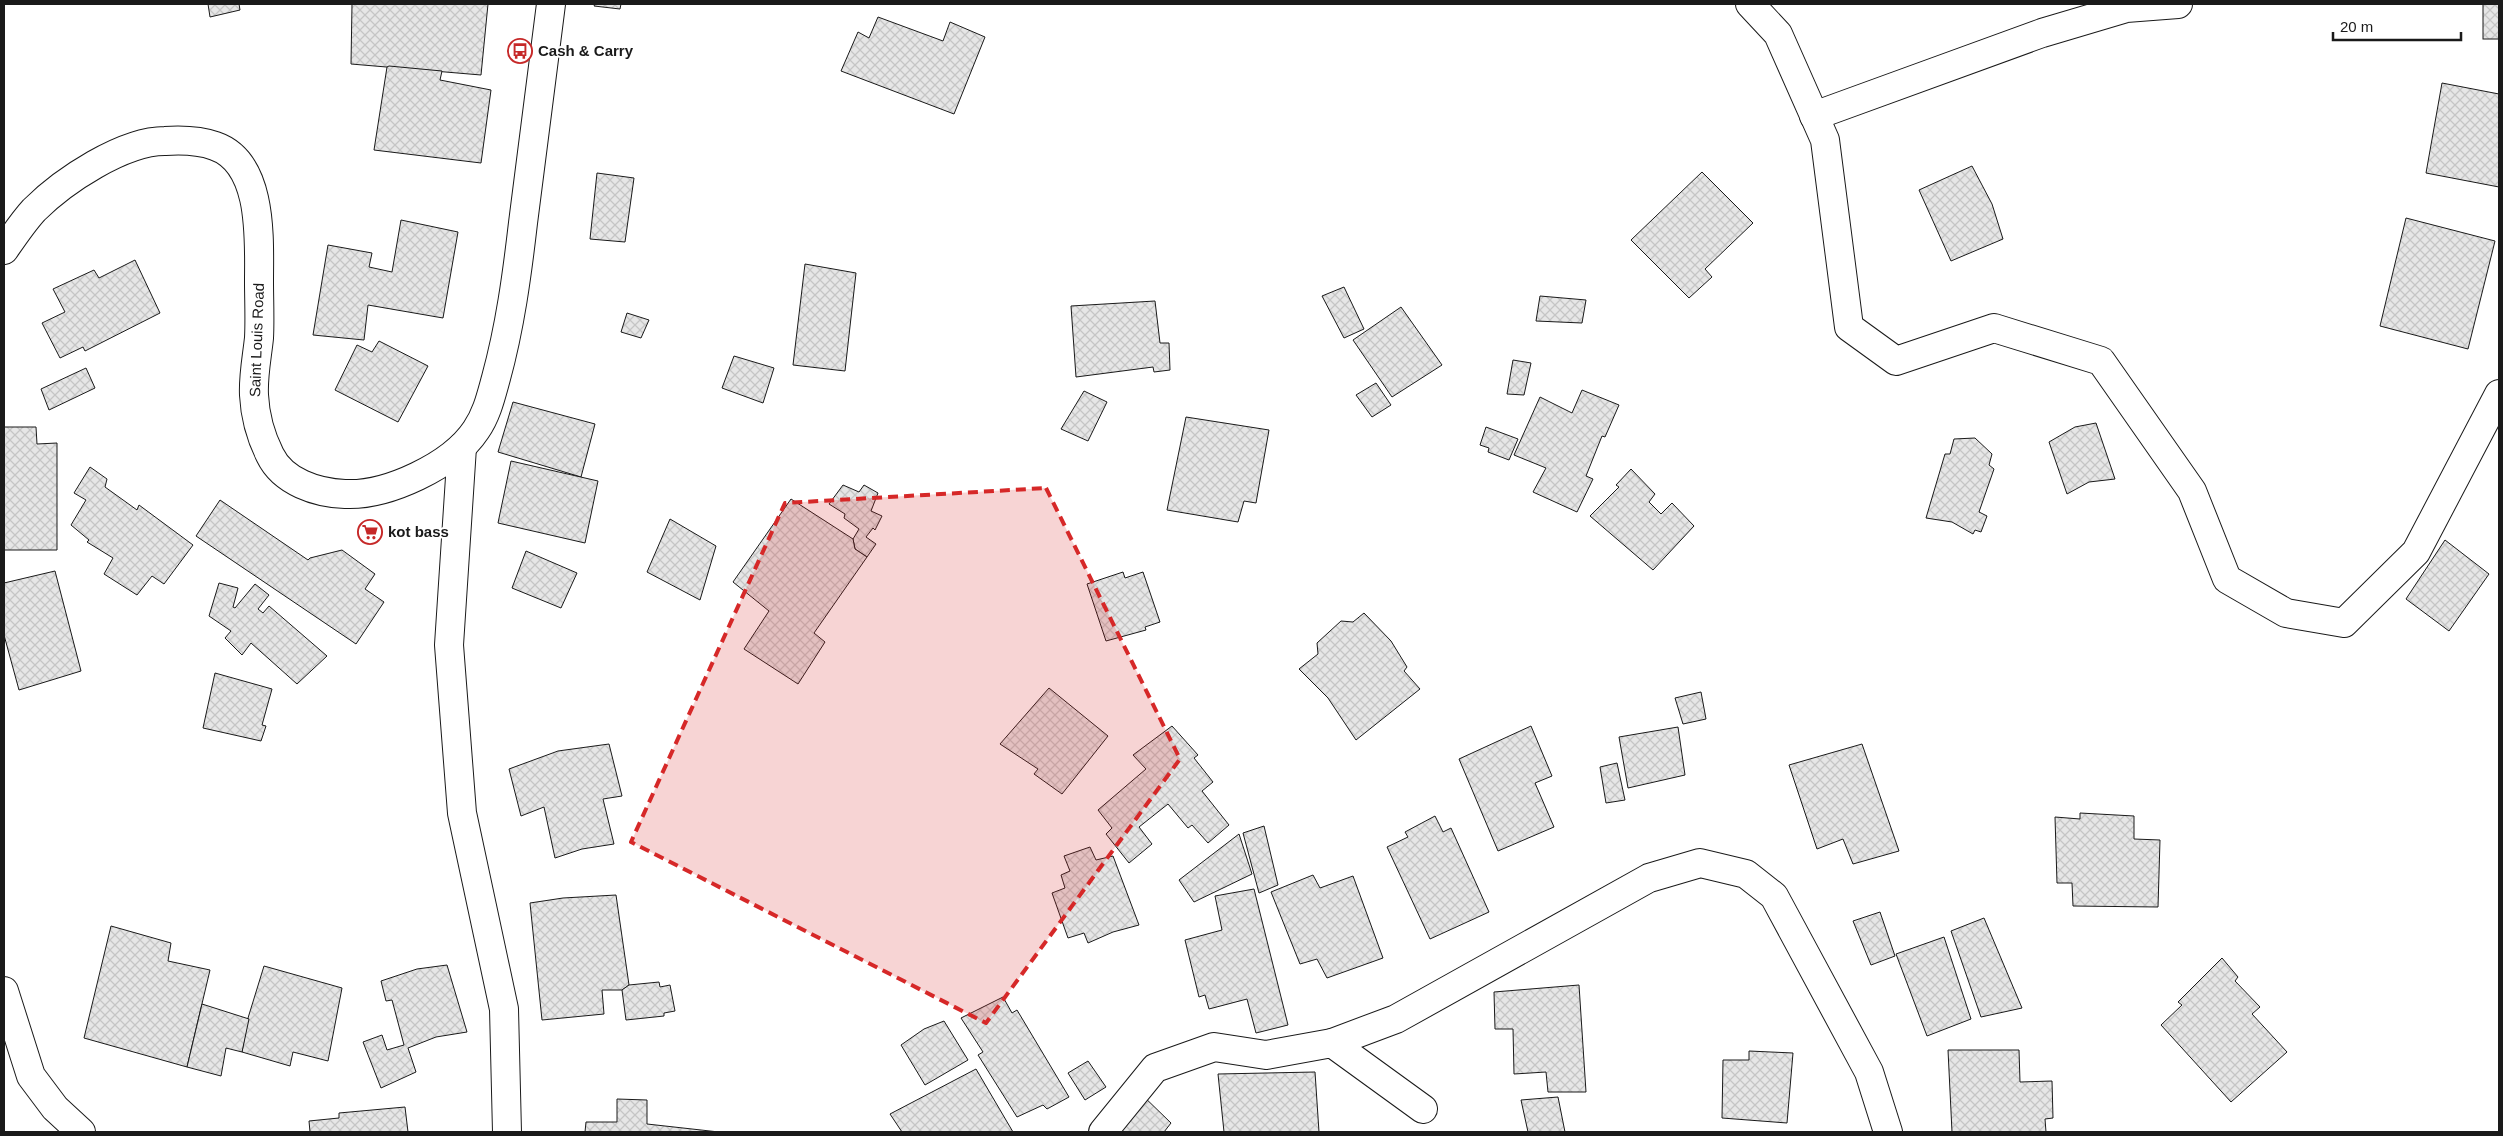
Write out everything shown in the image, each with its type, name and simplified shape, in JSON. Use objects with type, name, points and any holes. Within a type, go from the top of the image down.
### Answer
[{"type":"street","name":"Saint Louis Road","points":[[4,250],[33,211],[48,198],[80,173],[118,153],[157,141],[176,140],[216,146],[234,159],[246,176],[255,197],[259,225],[259,335],[254,392],[258,426],[272,459],[290,477],[308,488],[333,494],[357,495],[396,487],[428,470],[462,447],[475,432],[487,410],[512,309],[551,4]]},
{"type":"street","points":[[1750,4],[1778,34],[1825,140],[1849,327],[1896,361],[1994,328],[2101,362],[2192,490],[2227,579],[2286,612],[2344,622],[2416,552],[2499,394]]},
{"type":"street","points":[[1814,116],[2042,33],[2126,8],[2178,4]]},
{"type":"street","points":[[462,447],[449,645],[462,813],[504,1009],[507,1132]]},
{"type":"street","points":[[1103,1132],[1155,1068],[1214,1047],[1266,1054],[1332,1043],[1396,1019],[1649,878],[1700,864],[1746,874],[1774,896],[1869,1072],[1888,1132]]},
{"type":"street","points":[[4,991],[31,1076],[55,1108],[82,1132]]},
{"type":"street","points":[[1332,1043],[1423,1109]]},
{"type":"highlighted area","points":[[1046,488],[1180,759],[986,1023],[631,842],[785,503]]},
{"type":"building","points":[[208,4],[239,4],[240,10],[210,17]]},
{"type":"building","points":[[352,4],[488,4],[481,75],[351,64]]},
{"type":"building","points":[[595,4],[621,4],[620,9],[594,6]]},
{"type":"building","points":[[2483,4],[2499,4],[2499,39],[2483,39]]},
{"type":"building","points":[[878,17],[943,41],[950,22],[985,37],[954,114],[841,71],[858,32],[869,38]]},
{"type":"building","points":[[387,67],[442,71],[440,80],[491,90],[481,163],[374,150]]},
{"type":"building","points":[[2442,83],[2499,94],[2499,187],[2426,173]]},
{"type":"building","points":[[1972,166],[1992,204],[2003,239],[1951,261],[1919,190]]},
{"type":"building","points":[[1702,172],[1753,223],[1705,269],[1712,277],[1689,298],[1631,240]]},
{"type":"building","points":[[597,173],[634,178],[625,242],[590,239]]},
{"type":"building","points":[[2406,218],[2495,241],[2468,349],[2380,326]]},
{"type":"building","points":[[401,220],[458,232],[443,318],[368,305],[364,340],[313,335],[328,245],[372,253],[369,267],[392,272]]},
{"type":"building","points":[[135,260],[160,313],[85,351],[83,347],[60,358],[42,323],[65,312],[53,289],[94,270],[99,278]]},
{"type":"building","points":[[805,264],[856,273],[845,371],[793,365]]},
{"type":"building","points":[[1344,287],[1364,329],[1344,338],[1322,296]]},
{"type":"building","points":[[1540,296],[1586,300],[1582,323],[1536,321]]},
{"type":"building","points":[[1155,301],[1160,343],[1169,343],[1170,370],[1154,372],[1153,367],[1076,377],[1071,306]]},
{"type":"building","points":[[1401,307],[1442,365],[1392,397],[1353,340]]},
{"type":"building","points":[[627,313],[649,320],[641,338],[621,332]]},
{"type":"building","points":[[379,341],[428,366],[398,422],[335,390],[357,345],[372,352]]},
{"type":"building","points":[[734,356],[774,368],[763,403],[722,388]]},
{"type":"building","points":[[1513,360],[1531,363],[1524,395],[1507,394]]},
{"type":"building","points":[[86,368],[95,388],[49,410],[41,389]]},
{"type":"building","points":[[1376,383],[1391,405],[1372,417],[1356,395]]},
{"type":"building","points":[[1582,390],[1619,405],[1605,437],[1602,436],[1586,476],[1593,479],[1577,512],[1533,492],[1546,468],[1514,455],[1540,397],[1572,413]]},
{"type":"building","points":[[1084,391],[1107,402],[1088,441],[1061,429]]},
{"type":"building","points":[[513,402],[595,424],[581,477],[498,452]]},
{"type":"building","points":[[1186,417],[1269,430],[1256,503],[1244,501],[1238,522],[1167,510]]},
{"type":"building","points":[[2096,423],[2115,479],[2089,482],[2067,494],[2049,442],[2075,427]]},
{"type":"building","points":[[4,427],[36,427],[37,444],[57,443],[57,550],[4,550]]},
{"type":"building","points":[[1486,427],[1518,439],[1509,460],[1488,452],[1489,448],[1480,445]]},
{"type":"building","points":[[1975,438],[1992,454],[1989,465],[1994,469],[1979,512],[1987,516],[1981,532],[1975,530],[1973,534],[1952,522],[1926,518],[1945,454],[1950,454],[1954,439]]},
{"type":"building","points":[[511,461],[598,481],[585,543],[498,523]]},
{"type":"building","points":[[90,467],[107,479],[105,487],[137,510],[139,505],[193,545],[164,584],[152,576],[137,595],[104,574],[113,558],[87,542],[89,540],[71,525],[86,500],[74,493]]},
{"type":"building","points":[[1631,469],[1655,494],[1649,502],[1661,514],[1672,503],[1694,526],[1653,570],[1590,516],[1619,487],[1616,485]]},
{"type":"building","points":[[843,485],[859,492],[864,485],[878,493],[871,511],[882,516],[875,530],[873,528],[866,537],[876,544],[867,557],[855,549],[853,539],[859,529],[844,518],[845,514],[829,504]]},
{"type":"building","points":[[791,499],[853,539],[855,549],[867,557],[814,633],[825,642],[798,684],[744,649],[769,611],[733,582]]},
{"type":"building","points":[[220,500],[308,560],[342,550],[375,574],[365,589],[384,602],[356,644],[196,536]]},
{"type":"building","points":[[670,519],[716,546],[700,600],[647,572]]},
{"type":"building","points":[[2445,540],[2489,574],[2449,631],[2406,599]]},
{"type":"building","points":[[526,551],[577,573],[561,608],[512,588]]},
{"type":"building","points":[[55,571],[81,671],[19,690],[4,635],[4,583]]},
{"type":"building","points":[[1123,572],[1125,578],[1143,572],[1160,622],[1145,627],[1146,630],[1106,641],[1087,584]]},
{"type":"building","points":[[219,583],[238,588],[233,607],[235,608],[255,584],[269,595],[258,609],[263,613],[269,606],[327,656],[297,684],[251,643],[242,655],[225,638],[231,631],[209,616]]},
{"type":"building","points":[[1364,613],[1391,641],[1407,667],[1404,671],[1420,689],[1356,740],[1328,698],[1299,669],[1318,654],[1317,643],[1341,621],[1353,622]]},
{"type":"building","points":[[215,673],[272,689],[262,725],[266,726],[261,741],[203,728]]},
{"type":"building","points":[[1049,688],[1108,736],[1062,794],[1034,774],[1038,769],[1000,744]]},
{"type":"building","points":[[1701,692],[1706,719],[1683,724],[1675,698]]},
{"type":"building","points":[[1172,726],[1198,755],[1194,758],[1213,782],[1202,791],[1229,825],[1208,843],[1192,825],[1188,828],[1168,804],[1139,827],[1152,844],[1129,863],[1106,834],[1112,828],[1098,810],[1146,769],[1133,755]]},
{"type":"building","points":[[1531,726],[1552,776],[1535,783],[1554,827],[1498,851],[1459,759]]},
{"type":"building","points":[[1678,727],[1685,775],[1628,788],[1619,737]]},
{"type":"building","points":[[609,744],[622,796],[603,799],[614,844],[582,849],[555,858],[544,807],[521,816],[509,769],[558,751]]},
{"type":"building","points":[[1862,744],[1899,851],[1853,864],[1843,839],[1817,849],[1789,765]]},
{"type":"building","points":[[1617,763],[1625,800],[1606,803],[1600,767]]},
{"type":"building","points":[[2080,813],[2134,816],[2134,839],[2160,840],[2158,907],[2073,906],[2072,883],[2057,883],[2055,817],[2080,819]]},
{"type":"building","points":[[1435,816],[1443,832],[1451,828],[1489,912],[1430,939],[1387,847],[1408,837],[1405,832]]},
{"type":"building","points":[[1264,826],[1278,885],[1259,893],[1243,833]]},
{"type":"building","points":[[1239,834],[1252,874],[1194,902],[1179,880]]},
{"type":"building","points":[[1090,847],[1096,860],[1113,856],[1139,925],[1113,932],[1088,943],[1084,933],[1068,938],[1052,893],[1065,888],[1061,875],[1070,871],[1064,856]]},
{"type":"building","points":[[1313,875],[1320,888],[1353,876],[1383,958],[1327,978],[1317,959],[1300,964],[1271,892]]},
{"type":"building","points":[[1254,889],[1288,1025],[1256,1033],[1247,999],[1209,1009],[1205,995],[1199,997],[1185,940],[1222,930],[1215,896]]},
{"type":"building","points":[[616,895],[629,985],[622,990],[602,990],[604,1014],[542,1020],[530,903],[563,898]]},
{"type":"building","points":[[1880,912],[1895,956],[1871,965],[1853,921]]},
{"type":"building","points":[[1984,918],[2022,1008],[1981,1017],[1951,931]]},
{"type":"building","points":[[111,926],[171,943],[168,961],[210,970],[187,1067],[84,1038]]},
{"type":"building","points":[[1944,937],[1971,1019],[1927,1036],[1896,954]]},
{"type":"building","points":[[2222,958],[2238,977],[2235,981],[2260,1007],[2252,1014],[2287,1052],[2231,1102],[2161,1025],[2182,1005],[2178,1002]]},
{"type":"building","points":[[447,965],[467,1032],[436,1037],[408,1048],[416,1072],[381,1088],[363,1042],[382,1035],[387,1050],[404,1045],[392,1000],[386,1001],[381,981],[417,969]]},
{"type":"building","points":[[264,966],[342,988],[328,1061],[293,1052],[290,1066],[242,1052],[248,1018]]},
{"type":"building","points":[[659,982],[660,987],[670,985],[675,1011],[664,1013],[664,1016],[626,1020],[622,990],[629,985]]},
{"type":"building","points":[[1579,985],[1586,1092],[1548,1092],[1546,1072],[1514,1074],[1513,1029],[1495,1029],[1494,992]]},
{"type":"building","points":[[1003,997],[1012,1013],[1017,1010],[1069,1097],[1047,1109],[1043,1105],[1017,1117],[978,1055],[983,1052],[961,1018]]},
{"type":"building","points":[[202,1004],[249,1019],[242,1052],[226,1048],[221,1076],[187,1067]]},
{"type":"building","points":[[944,1021],[968,1060],[925,1085],[901,1045],[924,1029]]},
{"type":"building","points":[[1948,1050],[2019,1050],[2020,1082],[2052,1081],[2053,1118],[2045,1119],[2046,1132],[1952,1132]]},
{"type":"building","points":[[1749,1051],[1793,1053],[1787,1123],[1722,1118],[1723,1060],[1749,1060]]},
{"type":"building","points":[[1088,1061],[1106,1087],[1085,1100],[1068,1073]]},
{"type":"building","points":[[976,1069],[1013,1132],[902,1132],[890,1114]]},
{"type":"building","points":[[1315,1072],[1319,1132],[1224,1132],[1218,1074]]},
{"type":"building","points":[[1137,1090],[1171,1123],[1164,1132],[1094,1132]]},
{"type":"building","points":[[1558,1097],[1565,1132],[1528,1132],[1521,1100]]},
{"type":"building","points":[[617,1099],[647,1100],[647,1124],[719,1132],[585,1132],[586,1122],[617,1122]]},
{"type":"building","points":[[405,1107],[408,1132],[310,1132],[309,1121],[339,1118],[339,1113]]},
{"type":"place","name":"Cash & Carry","points":[[520,51]]},
{"type":"place","name":"kot bass","points":[[370,532]]}]
